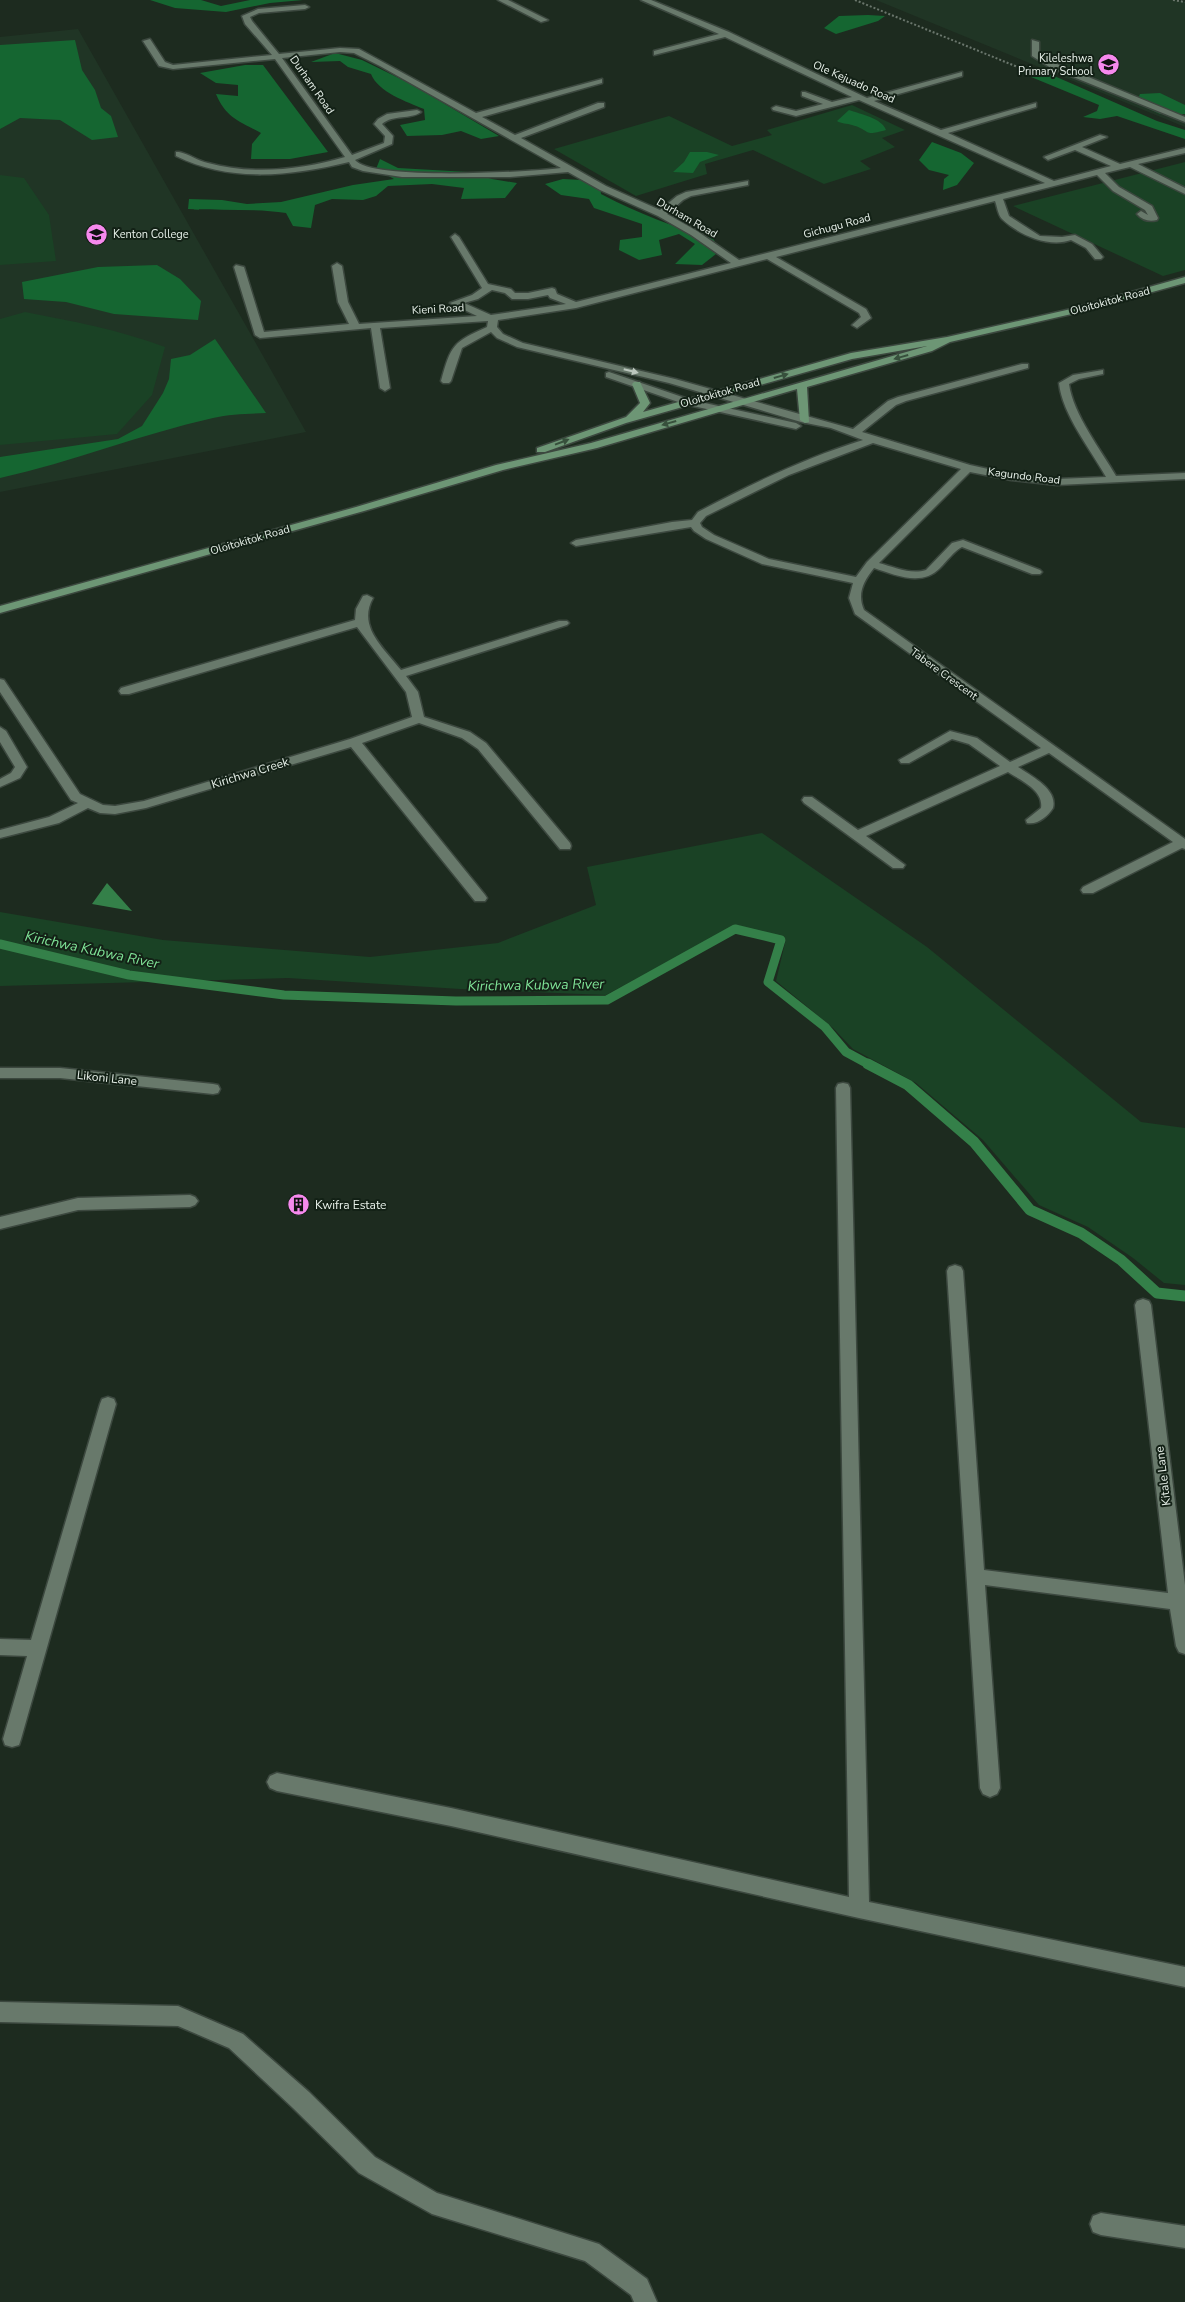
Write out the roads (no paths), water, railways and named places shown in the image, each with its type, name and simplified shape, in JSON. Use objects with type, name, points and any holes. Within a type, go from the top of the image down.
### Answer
[{"type":"main road","name":"Oloitokitok Road","points":[[0,610],[360,509],[500,467],[622,421],[851,356],[947,340],[1073,311],[1185,280]]},
{"type":"main road","name":"Oloitokitok Road","points":[[500,467],[593,446],[716,409],[917,353],[947,340]]},
{"type":"main road","points":[[622,421],[638,411],[644,403],[637,384]]},
{"type":"main road","points":[[802,385],[805,420]]},
{"type":"street","points":[[502,0],[544,20]]},
{"type":"street","name":"Ole Kejuado Road","points":[[645,0],[726,34],[864,99],[1054,184]]},
{"type":"street","points":[[277,56],[248,22],[246,16],[258,11],[305,7]]},
{"type":"street","points":[[657,53],[726,34]]},
{"type":"street","points":[[147,41],[162,64],[173,67],[277,56]]},
{"type":"street","points":[[1034,42],[1035,54],[1054,66],[1185,120]]},
{"type":"street","name":"Durham Road","points":[[570,169],[506,175],[390,174],[370,172],[355,166],[277,56],[318,51],[356,51],[476,116],[514,138],[570,169],[603,188],[661,214],[694,233],[737,263]]},
{"type":"street","points":[[776,108],[796,114],[864,99],[959,74]]},
{"type":"street","points":[[476,116],[599,81]]},
{"type":"street","points":[[805,94],[832,105]]},
{"type":"street","points":[[514,138],[601,105]]},
{"type":"street","points":[[941,133],[1033,105]]},
{"type":"street","points":[[179,154],[204,165],[246,172],[271,172],[314,167],[371,152],[390,141],[389,136],[378,124],[381,120],[417,112]]},
{"type":"street","points":[[1048,156],[1103,137]]},
{"type":"street","points":[[1075,147],[1119,167]]},
{"type":"street","name":"Gichugu Road","points":[[493,323],[576,305],[1185,150]]},
{"type":"street","points":[[1131,164],[1185,192]]},
{"type":"street","points":[[1099,172],[1116,190],[1149,208],[1154,218],[1147,218],[1141,214]]},
{"type":"street","points":[[661,214],[680,198],[689,194],[745,183]]},
{"type":"street","points":[[998,198],[1005,217],[1038,238],[1063,240],[1072,237],[1088,246],[1098,257]]},
{"type":"street","points":[[455,237],[483,284],[490,288],[508,291],[512,296],[528,296],[552,291],[552,296],[576,305]]},
{"type":"street","points":[[769,256],[863,311],[866,318],[857,325]]},
{"type":"street","points":[[337,266],[342,302],[355,326]]},
{"type":"street","name":"Kieni Road","points":[[239,267],[260,335],[355,326],[493,323]]},
{"type":"street","points":[[490,288],[475,297],[455,303],[483,316],[493,323],[508,341],[744,402]]},
{"type":"street","points":[[446,381],[455,348],[493,323]]},
{"type":"street","points":[[375,325],[385,388]]},
{"type":"street","points":[[549,352],[584,367],[688,402],[716,409]]},
{"type":"street","points":[[856,432],[892,403],[902,399],[1025,366]]},
{"type":"street","points":[[1100,372],[1076,377],[1064,383],[1063,388],[1069,403],[1113,480]]},
{"type":"street","name":"Kagundo Road","points":[[744,402],[805,420],[856,432],[870,439],[968,468],[1011,477],[1057,482],[1185,476]]},
{"type":"street","name":"Kagundo Road","points":[[716,409],[851,438],[870,439]]},
{"type":"street","points":[[576,543],[672,525],[695,523],[702,514],[792,470],[828,454],[870,439]]},
{"type":"street","points":[[695,523],[698,529],[710,536],[766,562],[858,581],[871,564],[968,468]]},
{"type":"street","points":[[871,564],[905,574],[921,575],[930,572],[956,545],[962,543],[1036,572]]},
{"type":"street","name":"Tabere Crescent","points":[[858,581],[854,592],[854,603],[858,612],[1183,844]]},
{"type":"street","points":[[367,598],[361,608],[363,628],[412,692],[419,719],[466,735],[482,746],[564,846]]},
{"type":"street","points":[[125,691],[361,622]]},
{"type":"street","points":[[400,674],[563,623]]},
{"type":"street","name":"Kirichwa Creek","points":[[0,683],[75,796],[87,804],[100,809],[115,810],[146,804],[354,742],[419,719]]},
{"type":"street","points":[[0,731],[21,767],[20,772],[15,776],[0,783]]},
{"type":"street","points":[[905,760],[953,735],[973,741],[1042,790],[1048,801],[1046,810],[1032,820]]},
{"type":"street","points":[[354,742],[480,898]]},
{"type":"street","points":[[858,835],[1048,749]]},
{"type":"street","points":[[808,800],[898,865]]},
{"type":"street","points":[[0,834],[54,820],[87,804]]},
{"type":"street","points":[[1088,890],[1183,844]]},
{"type":"street","name":"Likoni Lane","points":[[0,1074],[60,1072],[213,1089]]},
{"type":"street","points":[[843,1088],[859,1909]]},
{"type":"street","points":[[0,1223],[78,1204],[190,1201]]},
{"type":"street","points":[[955,1270],[990,1788]]},
{"type":"street","name":"Kitale Lane","points":[[1143,1305],[1178,1602],[1185,1646]]},
{"type":"street","points":[[12,1739],[108,1404]]},
{"type":"street","points":[[975,1576],[1178,1602]]},
{"type":"street","points":[[0,1647],[38,1648]]},
{"type":"street","points":[[277,1782],[450,1817],[859,1909],[1185,1977]]},
{"type":"street","points":[[0,2012],[178,2016],[236,2041],[301,2100],[367,2165],[432,2203],[591,2252],[639,2287],[646,2302]]},
{"type":"street","points":[[1101,2224],[1185,2236]]},
{"type":"waterway","name":"Kirichwa Kubwa River","points":[[0,944],[129,975],[284,995],[456,1001],[607,1000],[735,929],[781,940],[768,982],[825,1027],[846,1052],[870,1065]]},
{"type":"waterway","name":"Kirichwa Kubwa River","points":[[868,1064],[908,1085],[974,1142],[1030,1210],[1081,1233],[1121,1260],[1157,1293],[1185,1296]]},
{"type":"place","name":"Kileleshwa Primary School","points":[[1109,64]]},
{"type":"place","name":"Kenton College","points":[[97,234]]},
{"type":"place","name":"Kwifra Estate","points":[[299,1205]]}]
